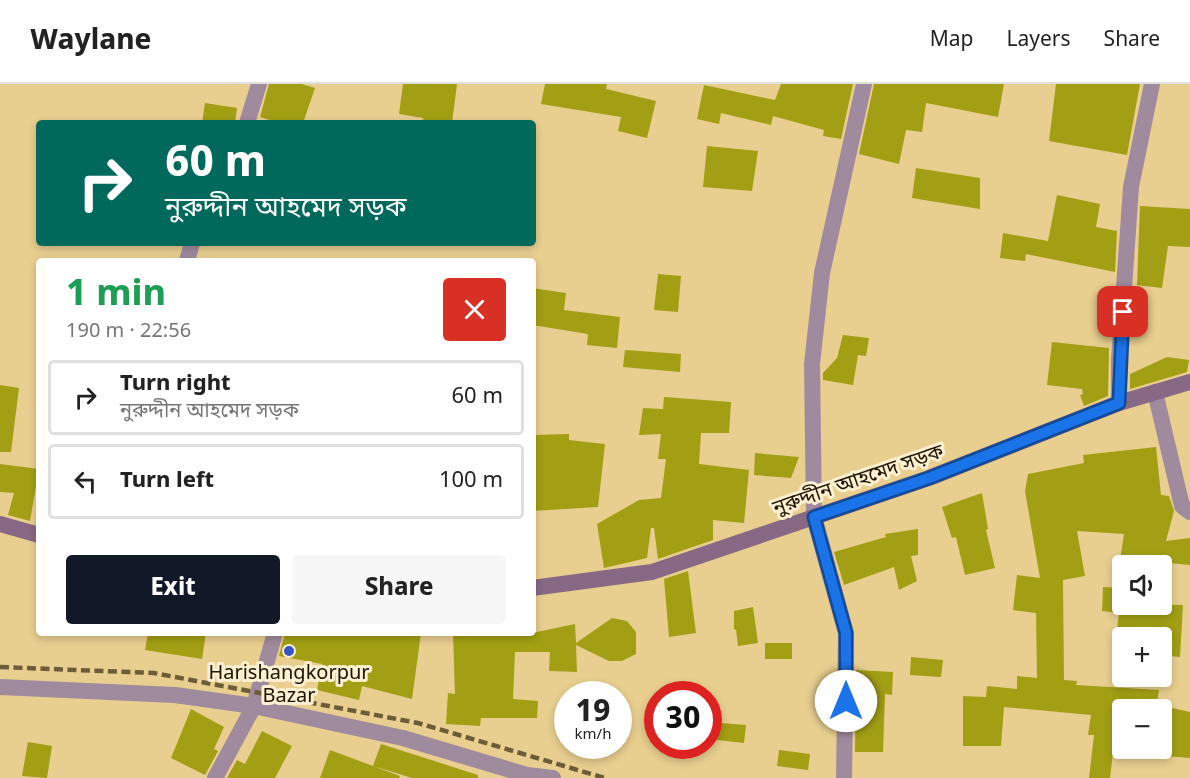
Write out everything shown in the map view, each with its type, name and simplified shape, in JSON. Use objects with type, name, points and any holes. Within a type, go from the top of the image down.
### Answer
[{"type":"main road","name":"নুরুদ্দীন আহমেদ সড়ক","points":[[536,587],[652,572],[929,478],[1119,403],[1190,382]]},
{"type":"main road","points":[[0,524],[36,534]]},
{"type":"street","points":[[248,120],[259,84]]},
{"type":"street","points":[[844,778],[846,633],[814,517],[812,364],[822,273],[864,84]]},
{"type":"street","points":[[1119,403],[1119,360],[1131,187],[1152,84]]},
{"type":"street","points":[[1155,392],[1182,506],[1190,512]]},
{"type":"street","points":[[215,778],[254,706],[274,636]]},
{"type":"street","points":[[0,687],[175,695],[254,706],[403,738],[527,775],[553,778]]},
{"type":"building","points":[[269,84],[302,84],[315,88],[304,120],[270,120],[260,117]]},
{"type":"building","points":[[403,84],[457,84],[452,120],[423,120],[423,118],[399,114]]},
{"type":"building","points":[[545,84],[607,84],[606,89],[656,101],[647,138],[618,131],[621,117],[541,104]]},
{"type":"building","points":[[781,84],[853,84],[841,139],[823,136],[824,130],[773,116],[771,125],[721,113],[719,124],[697,119],[704,85],[775,100]]},
{"type":"building","points":[[874,84],[1004,84],[998,117],[926,103],[922,132],[906,130],[899,164],[859,154]]},
{"type":"building","points":[[1056,84],[1140,84],[1127,155],[1049,141]]},
{"type":"building","points":[[205,103],[237,108],[235,120],[202,120]]},
{"type":"building","points":[[707,146],[758,151],[752,191],[703,187]]},
{"type":"building","points":[[916,168],[980,178],[980,209],[912,198]]},
{"type":"building","points":[[1057,195],[1100,204],[1096,227],[1117,231],[1115,272],[1026,254],[1025,261],[1000,258],[1003,233],[1048,241]]},
{"type":"building","points":[[1140,206],[1190,209],[1190,247],[1168,246],[1162,288],[1137,285]]},
{"type":"building","points":[[658,274],[681,276],[678,312],[654,310]]},
{"type":"building","points":[[536,289],[566,293],[564,310],[620,317],[617,348],[587,345],[588,334],[536,326]]},
{"type":"building","points":[[843,335],[869,338],[866,356],[858,355],[853,385],[823,380],[823,373],[837,358]]},
{"type":"building","points":[[1052,342],[1109,348],[1108,396],[1084,406],[1080,395],[1083,394],[1082,389],[1047,385]]},
{"type":"building","points":[[625,350],[681,354],[680,372],[623,367]]},
{"type":"building","points":[[1167,357],[1189,360],[1187,372],[1130,389],[1130,374]]},
{"type":"building","points":[[0,385],[19,388],[11,452],[0,452]]},
{"type":"building","points":[[664,397],[731,402],[729,433],[701,433],[699,464],[749,470],[744,523],[713,520],[713,540],[658,559],[654,528],[651,528],[647,558],[604,568],[597,524],[639,500],[661,498],[666,459],[658,459],[661,434],[639,435],[643,408],[663,409]]},
{"type":"building","points":[[569,434],[569,440],[605,444],[598,507],[536,511],[536,435]]},
{"type":"building","points":[[1156,447],[1161,495],[1169,496],[1174,511],[1166,541],[1190,538],[1190,565],[1172,563],[1172,555],[1121,555],[1124,534],[1077,531],[1085,576],[1063,580],[1064,680],[1077,681],[1076,685],[1159,690],[1158,699],[1112,699],[1110,778],[1089,778],[1094,735],[1088,735],[1091,715],[1004,707],[1001,746],[963,746],[963,696],[986,697],[987,686],[1017,689],[1017,676],[1037,678],[1036,613],[1013,610],[1017,575],[1040,578],[1025,491],[1028,474],[1084,463],[1083,455]]},
{"type":"building","points":[[755,453],[799,457],[791,478],[754,475]]},
{"type":"building","points":[[0,464],[36,469],[36,486],[30,521],[8,515],[14,493],[0,492]]},
{"type":"building","points":[[982,493],[988,529],[986,530],[995,568],[965,575],[956,537],[952,538],[942,507]]},
{"type":"building","points":[[918,529],[918,555],[911,556],[917,581],[899,590],[894,567],[844,585],[834,552],[886,537],[885,534]]},
{"type":"building","points":[[688,571],[696,633],[669,637],[664,579]]},
{"type":"building","points":[[1103,587],[1112,587],[1112,612],[1102,611]]},
{"type":"building","points":[[1172,605],[1183,605],[1180,657],[1172,656],[1172,627],[1117,627],[1119,615],[1172,615]]},
{"type":"building","points":[[753,607],[758,643],[738,646],[736,629],[734,630],[734,611]]},
{"type":"building","points":[[612,618],[627,621],[636,632],[636,654],[622,661],[609,661],[576,645],[577,672],[549,671],[550,652],[515,652],[513,699],[538,701],[537,718],[481,718],[480,726],[446,724],[448,693],[455,694],[453,636],[536,636],[536,632],[575,624],[576,643]]},
{"type":"building","points":[[147,636],[206,636],[202,659],[145,650]]},
{"type":"building","points":[[284,636],[421,636],[412,699],[362,686],[359,700],[317,690],[322,664],[279,656]]},
{"type":"building","points":[[765,643],[792,643],[792,659],[765,659]]},
{"type":"building","points":[[911,657],[943,660],[941,677],[910,675]]},
{"type":"building","points":[[856,670],[893,672],[892,695],[885,694],[883,752],[855,752]]},
{"type":"building","points":[[1172,708],[1190,712],[1190,758],[1172,757]]},
{"type":"building","points":[[191,709],[224,727],[214,749],[218,751],[205,775],[171,758]]},
{"type":"building","points":[[722,723],[746,725],[744,743],[722,741]]},
{"type":"building","points":[[262,731],[292,746],[275,778],[227,778],[237,760],[245,764]]},
{"type":"building","points":[[28,742],[52,746],[47,778],[22,776]]},
{"type":"building","points":[[381,744],[478,775],[478,778],[412,778],[373,766]]},
{"type":"building","points":[[330,750],[400,776],[399,778],[320,778]]},
{"type":"building","points":[[779,750],[810,754],[808,770],[777,766]]},
{"type":"railway","points":[[0,667],[154,673],[418,723],[605,778]]},
{"type":"place","name":"Harishangkorpur Bazar","points":[[289,651]]},
{"type":"route","points":[[846,701],[846,633],[814,517],[929,478],[1119,403],[1119,360],[1123,312]]}]
